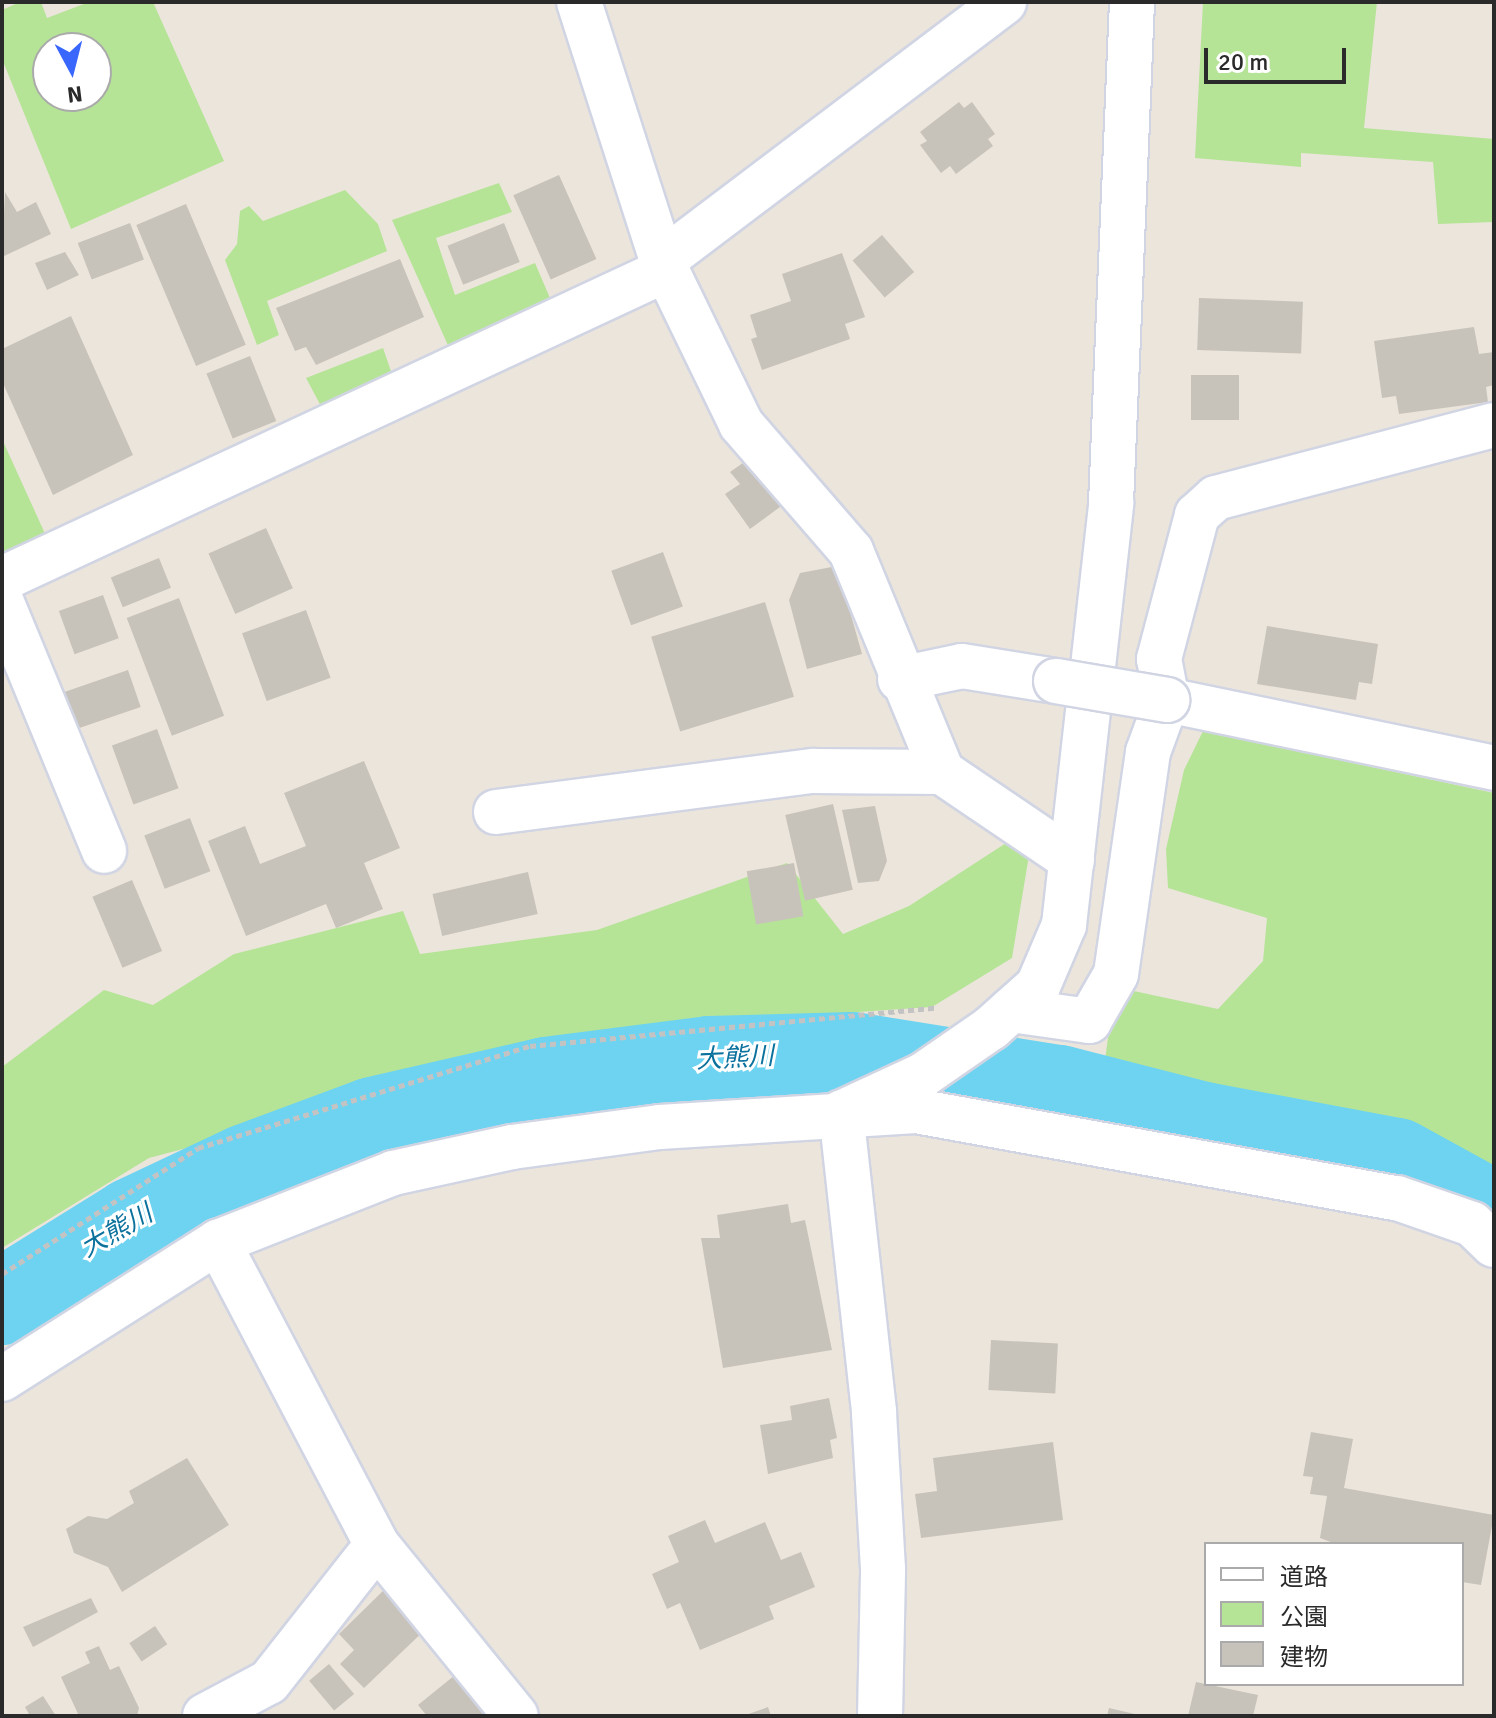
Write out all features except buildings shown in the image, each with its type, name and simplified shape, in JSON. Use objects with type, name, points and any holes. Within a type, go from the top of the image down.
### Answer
[{"type":"street","points":[[579,2],[662,261],[741,424],[851,551],[900,679],[942,772],[1072,860]]},
{"type":"street","points":[[2,579],[655,275],[662,261],[1004,2]]},
{"type":"street","points":[[841,1113],[923,1075],[1001,1019],[1038,986],[1054,954],[1072,860],[1111,503],[1132,2]]},
{"type":"street","points":[[1001,1019],[1089,1021],[1116,974],[1148,752],[1167,700],[1159,659],[1197,515],[1216,498],[1494,425]]},
{"type":"street","points":[[2,603],[104,851]]},
{"type":"street","points":[[900,679],[962,666],[1167,700],[1494,768]]},
{"type":"street","points":[[496,812],[813,771],[942,772]]},
{"type":"street","points":[[2,1379],[218,1242],[393,1173],[512,1147],[660,1127],[841,1113],[916,1111],[1397,1198],[1472,1224],[1494,1245]]},
{"type":"street","points":[[841,1113],[874,1411],[883,1569],[880,1716]]},
{"type":"street","points":[[218,1242],[377,1545],[516,1716]]},
{"type":"street","points":[[205,1716],[269,1682],[377,1545]]},
{"type":"path","points":[[2,1274],[198,1148],[530,1046],[827,1015],[967,1006],[1001,1019]]},
{"type":"green space","points":[[20,2],[41,2],[47,18],[89,2],[153,2],[224,161],[71,229],[2,59],[2,10]]},
{"type":"green space","points":[[1203,2],[1377,2],[1364,128],[1494,139],[1494,222],[1438,224],[1433,162],[1301,153],[1301,167],[1195,158]]},
{"type":"green space","points":[[499,183],[512,212],[436,238],[455,295],[535,263],[553,305],[451,352],[392,220]]},
{"type":"green space","points":[[345,190],[378,224],[387,251],[267,301],[279,335],[257,345],[225,260],[237,244],[240,211],[249,206],[263,221]]},
{"type":"green space","points":[[383,348],[393,377],[323,410],[306,378]]},
{"type":"green space","points":[[2,439],[47,538],[2,559]]},
{"type":"green space","points":[[1203,731],[1494,793],[1494,1226],[1393,1171],[1282,1152],[1202,1114],[1101,1089],[1115,987],[1218,1009],[1263,961],[1267,918],[1168,888],[1166,849],[1184,770]]},
{"type":"green space","points":[[1034,825],[1012,958],[932,1007],[651,1026],[149,1158],[2,1248],[2,1067],[104,990],[153,1005],[234,954],[403,911],[420,954],[597,930],[787,863],[843,934],[909,906]]},
{"type":"waterway","name":"大熊川","points":[[2,1302],[132,1221],[246,1167],[373,1120],[546,1080],[709,1059],[852,1055],[1059,1088],[1204,1125],[1397,1161],[1494,1214]]}]
